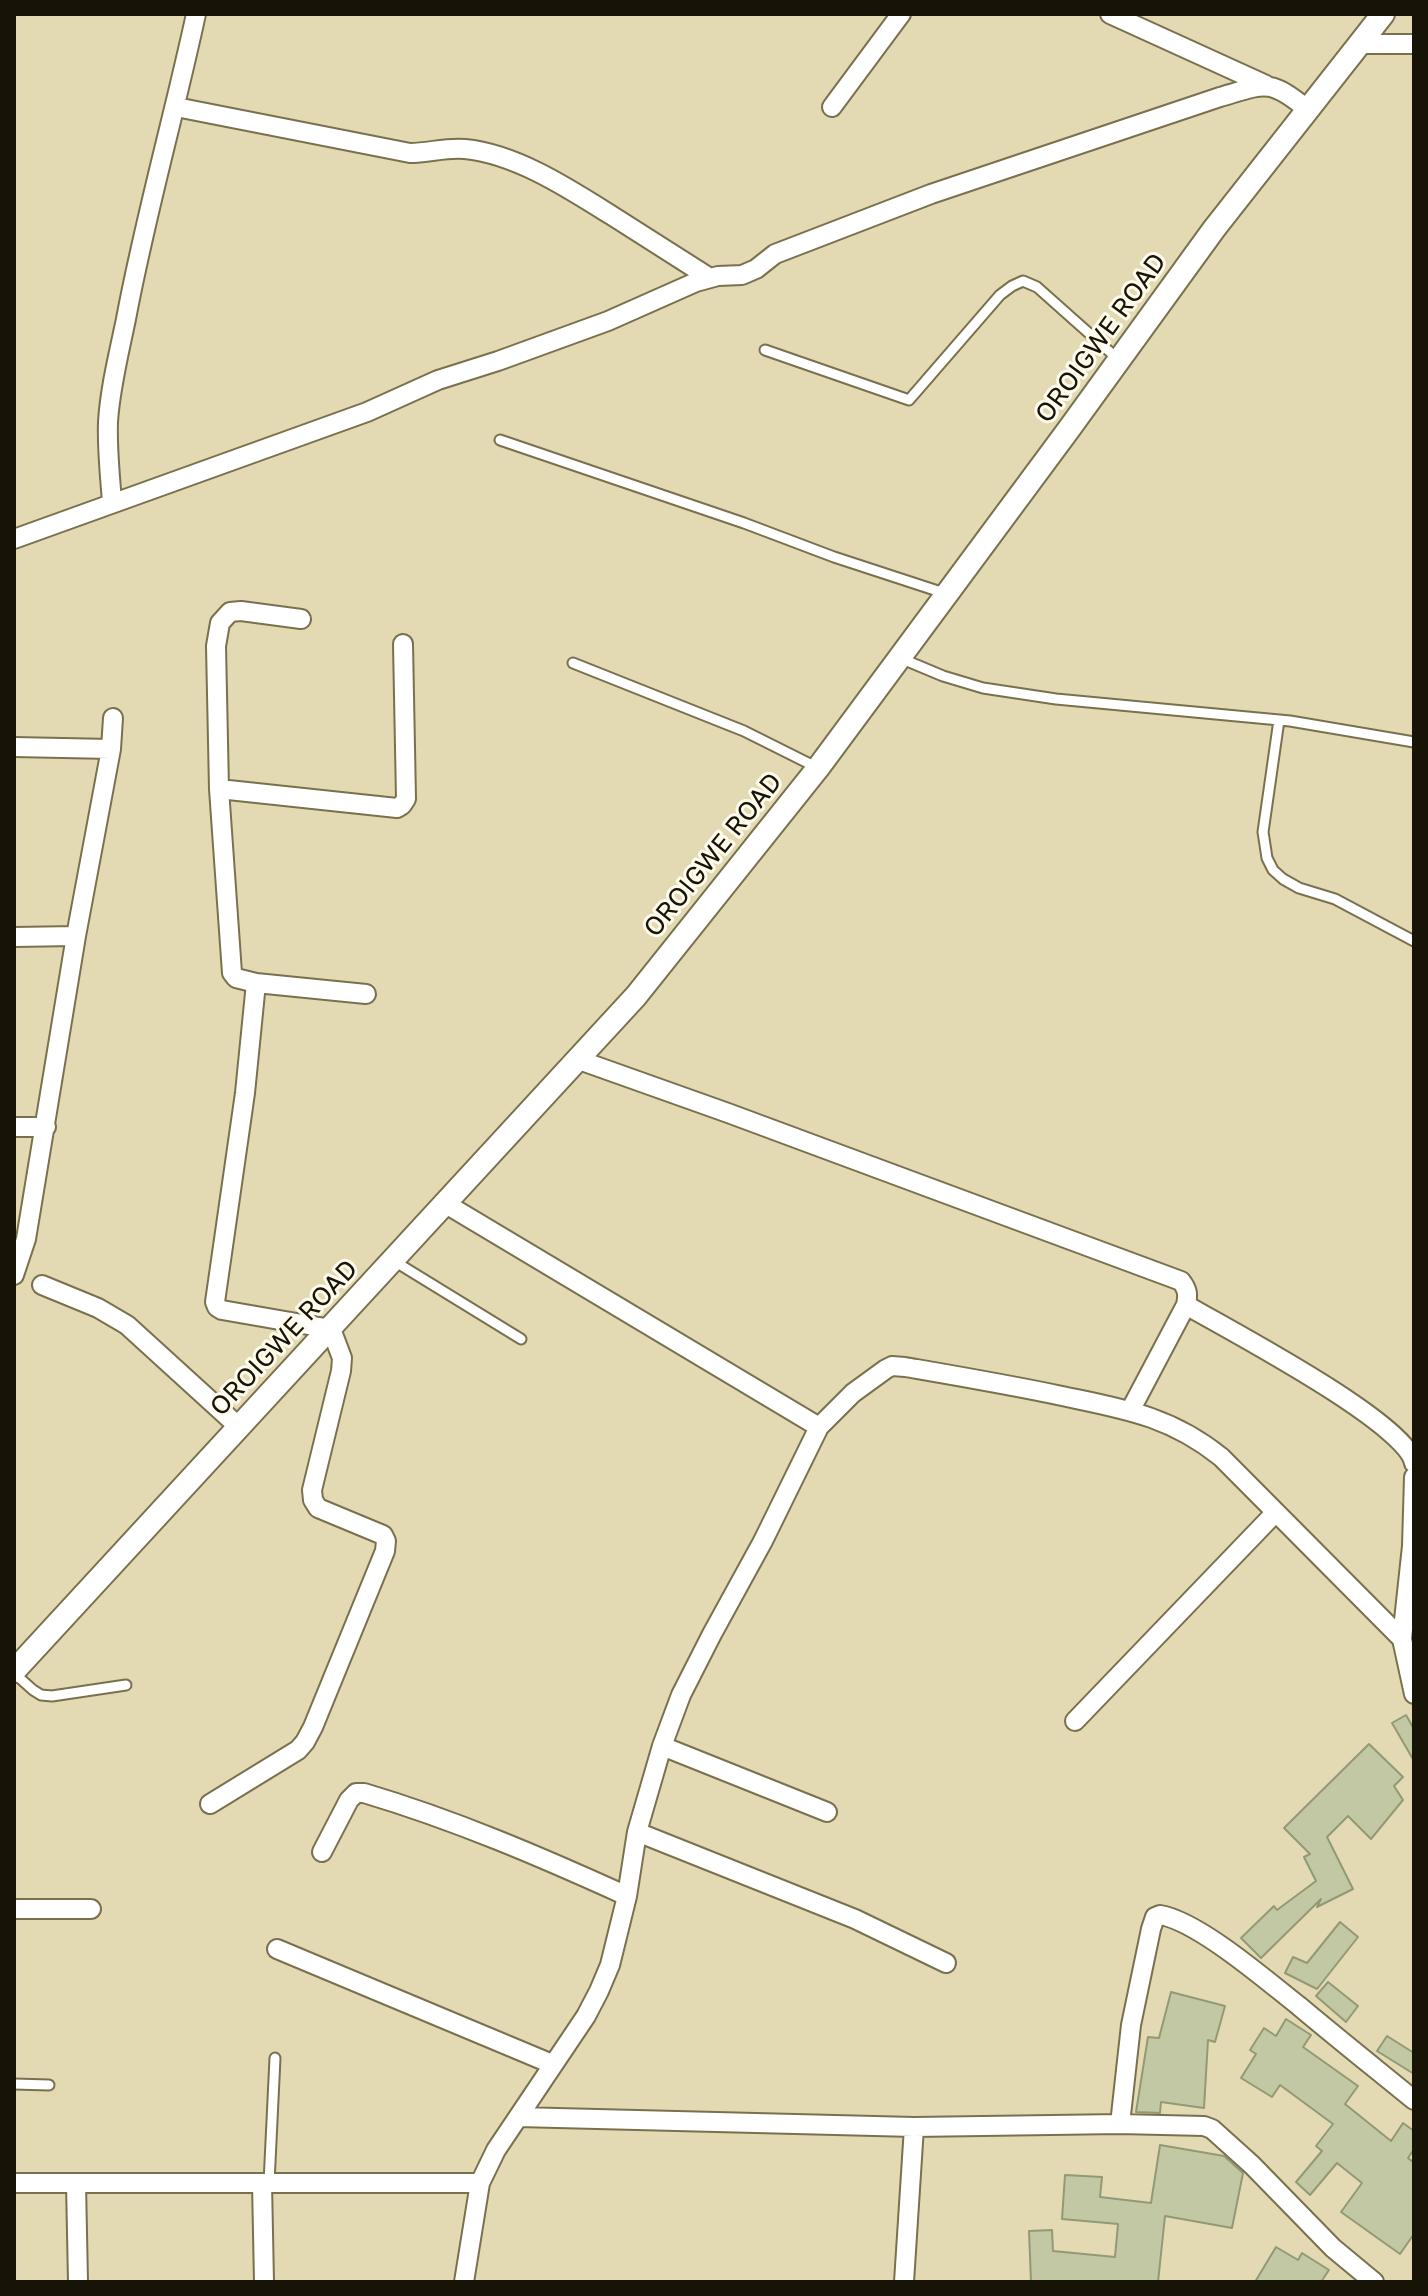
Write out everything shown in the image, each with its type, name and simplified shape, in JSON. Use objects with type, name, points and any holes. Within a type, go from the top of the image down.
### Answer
[{"type":"street","points":[[112,502],[108,420],[134,276],[196,14]]},
{"type":"street","points":[[832,107],[901,14]]},
{"type":"street","points":[[1110,14],[1292,97],[1307,109]]},
{"type":"street","name":"OROIGWE ROAD","points":[[14,1672],[636,996],[818,768],[1214,229],[1383,14]]},
{"type":"street","points":[[1360,44],[1414,44]]},
{"type":"street","points":[[14,539],[367,412],[438,380],[608,321],[696,282],[742,275],[756,269],[775,254],[931,194],[1220,97],[1266,85]]},
{"type":"street","points":[[176,107],[410,153],[450,148],[492,154],[570,189],[710,278]]},
{"type":"street","points":[[301,619],[241,611],[230,612],[220,623],[216,646],[219,789],[232,973],[236,978],[256,983],[366,994]]},
{"type":"street","points":[[219,789],[397,808],[402,805],[406,799],[403,644]]},
{"type":"street","points":[[14,1275],[26,1239],[46,1127],[76,936],[111,749],[113,718]]},
{"type":"street","points":[[14,747],[111,749]]},
{"type":"street","points":[[14,937],[76,936]]},
{"type":"street","points":[[210,1804],[298,1750],[305,1742],[385,1551],[386,1541],[383,1535],[318,1508],[313,1500],[312,1490],[341,1371],[342,1358],[331,1329],[222,1310],[215,1302],[245,1093],[256,983]]},
{"type":"street","points":[[579,1060],[1181,1281],[1187,1288],[1186,1305],[1130,1411]]},
{"type":"street","points":[[14,1127],[46,1127]]},
{"type":"street","points":[[446,1204],[819,1427]]},
{"type":"street","points":[[42,1285],[98,1308],[127,1325],[239,1427]]},
{"type":"street","points":[[1186,1305],[1335,1391],[1408,1448],[1414,1463]]},
{"type":"street","points":[[464,2282],[480,2183],[496,2150],[586,2016],[610,1965],[627,1896],[637,1832],[662,1746],[681,1695],[763,1541],[819,1427],[853,1393],[892,1366],[1015,1386],[1130,1411],[1157,1419],[1200,1440],[1228,1464],[1402,1639]]},
{"type":"street","points":[[1414,1477],[1412,1546],[1402,1639],[1414,1694]]},
{"type":"street","points":[[1075,1721],[1275,1513]]},
{"type":"street","points":[[662,1746],[827,1812]]},
{"type":"street","points":[[322,1852],[349,1800],[356,1793],[364,1793],[439,1815],[627,1896]]},
{"type":"street","points":[[637,1832],[855,1919],[946,1963]]},
{"type":"street","points":[[14,1909],[91,1909]]},
{"type":"street","points":[[1120,2124],[1131,2025],[1151,1929],[1155,1917],[1160,1915],[1181,1922],[1249,1966],[1414,2100]]},
{"type":"street","points":[[277,1949],[552,2064]]},
{"type":"street","points":[[518,2117],[914,2127],[1204,2126],[1212,2129],[1252,2165],[1333,2248],[1374,2282]]},
{"type":"street","points":[[904,2282],[914,2127]]},
{"type":"street","points":[[14,2183],[480,2183]]},
{"type":"street","points":[[76,2183],[78,2282]]},
{"type":"street","points":[[264,2282],[266,2183]]},
{"type":"lane","points":[[765,350],[909,400],[1000,295],[1023,281],[1037,287],[1119,360]]},
{"type":"lane","points":[[500,440],[948,594]]},
{"type":"lane","points":[[900,658],[983,688],[1056,699],[1279,720],[1414,742]]},
{"type":"lane","points":[[573,663],[744,731],[818,768]]},
{"type":"lane","points":[[1279,720],[1263,832],[1267,858],[1273,870],[1299,888],[1335,899],[1414,941]]},
{"type":"lane","points":[[394,1261],[521,1339]]},
{"type":"lane","points":[[14,1672],[41,1695],[126,1685]]},
{"type":"lane","points":[[266,2183],[275,2058]]},
{"type":"lane","points":[[14,2084],[49,2085]]},
{"type":"building","points":[[1406,1715],[1414,1729],[1414,1761],[1392,1723]]},
{"type":"building","points":[[1369,1744],[1403,1777],[1394,1786],[1403,1800],[1371,1839],[1348,1816],[1327,1837],[1353,1889],[1317,1907],[1321,1899],[1261,1958],[1241,1938],[1274,1906],[1277,1910],[1316,1881],[1304,1857],[1310,1854],[1284,1828]]},
{"type":"building","points":[[1340,1922],[1358,1937],[1317,1989],[1285,1973],[1293,1957],[1307,1963]]},
{"type":"building","points":[[1328,1982],[1358,2006],[1346,2022],[1316,1996]]},
{"type":"building","points":[[1171,1992],[1225,2006],[1215,2042],[1208,2040],[1204,2108],[1161,2102],[1160,2113],[1136,2112],[1148,2037],[1159,2038]]},
{"type":"building","points":[[1286,2019],[1311,2035],[1303,2047],[1358,2086],[1345,2104],[1391,2141],[1403,2123],[1414,2131],[1414,2149],[1408,2158],[1414,2163],[1414,2234],[1400,2254],[1341,2212],[1362,2183],[1337,2163],[1310,2195],[1296,2182],[1322,2151],[1316,2146],[1333,2124],[1280,2085],[1272,2097],[1241,2078],[1256,2054],[1250,2050],[1264,2028],[1276,2036]]},
{"type":"building","points":[[1387,2036],[1414,2053],[1414,2074],[1377,2051]]},
{"type":"building","points":[[1160,2145],[1224,2156],[1243,2173],[1232,2228],[1165,2216],[1158,2282],[1031,2282],[1029,2231],[1052,2230],[1053,2251],[1115,2257],[1118,2224],[1062,2219],[1065,2175],[1102,2177],[1100,2197],[1151,2203]]},
{"type":"building","points":[[1276,2247],[1298,2260],[1302,2253],[1329,2270],[1321,2282],[1255,2282]]}]
